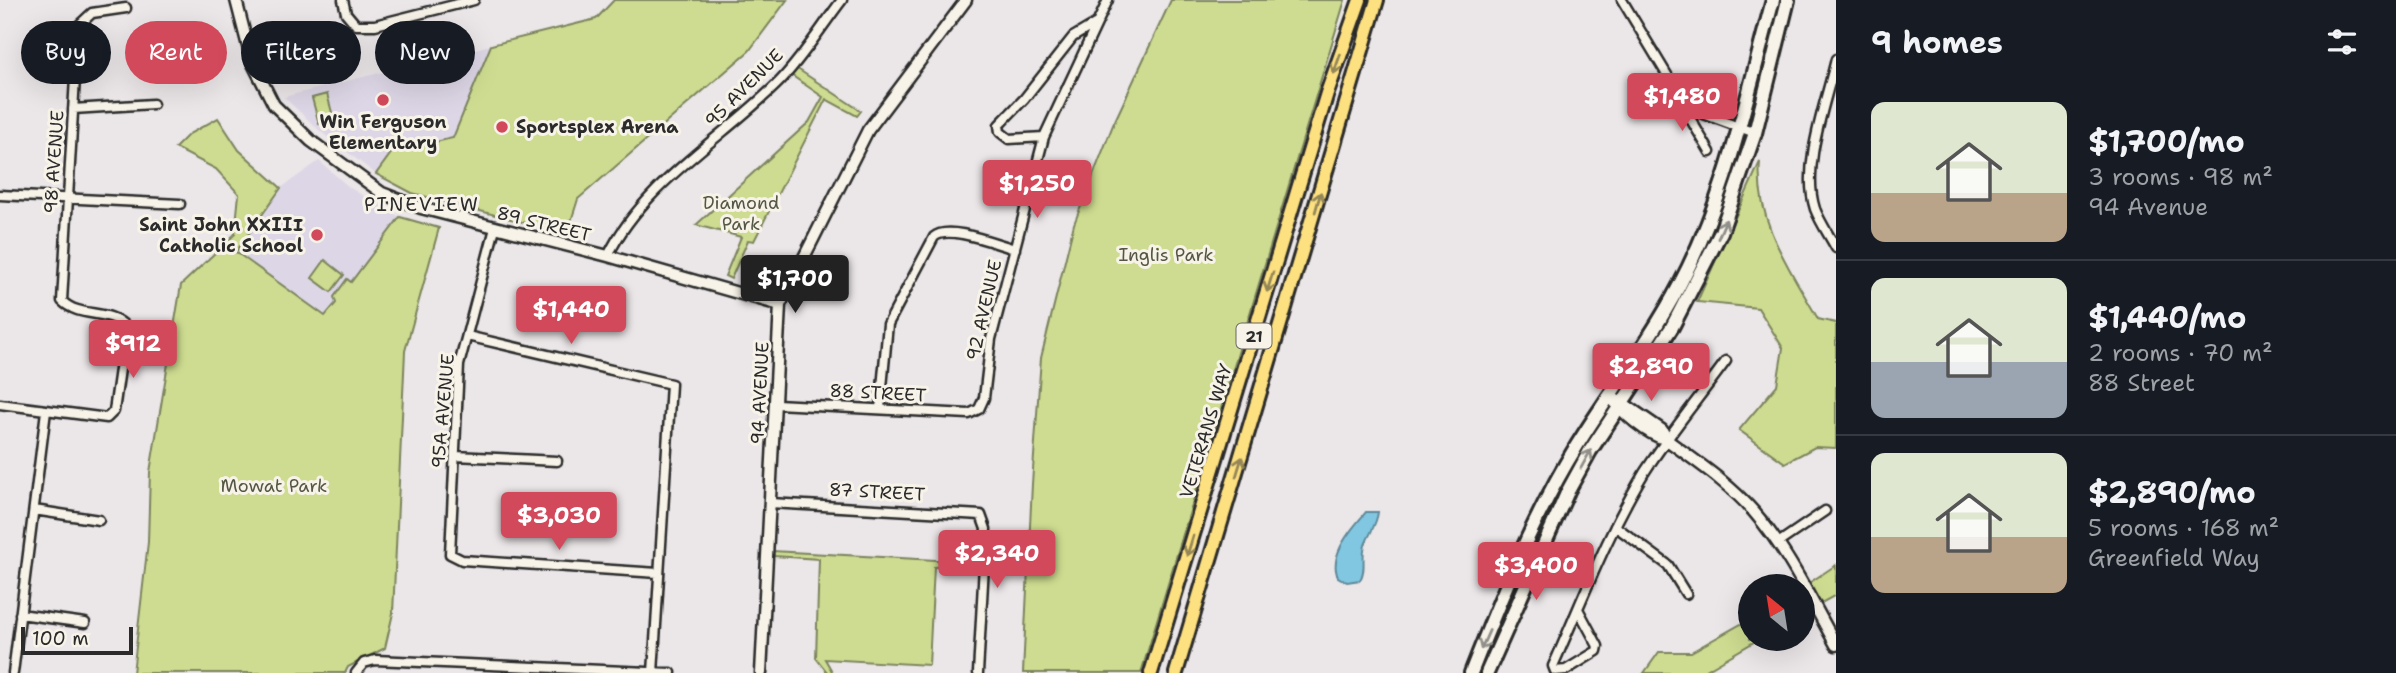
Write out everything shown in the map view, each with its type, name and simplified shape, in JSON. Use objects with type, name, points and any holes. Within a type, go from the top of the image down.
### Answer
[{"type":"main road","name":"VETERANS WAY","points":[[1151,673],[1327,93],[1360,0]]},
{"type":"main road","name":"21","points":[[1176,673],[1377,0]]},
{"type":"main road","points":[[1471,673],[1553,489],[1679,286],[1721,188],[1741,129],[1773,0]]},
{"type":"main road","points":[[1487,673],[1564,500],[1693,291],[1721,233],[1755,133],[1788,0]]},
{"type":"street","name":"89 STREET","points":[[236,0],[249,53],[260,81],[274,105],[295,128],[382,193],[412,206],[607,256],[780,305]]},
{"type":"street","points":[[343,0],[346,13],[356,25],[375,25],[474,0]]},
{"type":"street","name":"95 AVENUE","points":[[607,256],[620,231],[642,205],[781,79],[842,0]]},
{"type":"street","name":"94 AVENUE","points":[[761,673],[780,305],[868,130],[966,0]]},
{"type":"street","name":"92 AVENUE","points":[[979,409],[984,398],[990,339],[1044,137],[1108,0]]},
{"type":"street","points":[[1622,0],[1710,152]]},
{"type":"street","name":"98 AVENUE","points":[[46,411],[107,418],[114,411],[126,327],[118,318],[70,309],[62,301],[78,26],[92,13],[126,8]]},
{"type":"street","points":[[1044,137],[1009,139],[1000,132],[999,125],[1024,99],[1073,37],[1096,24]]},
{"type":"street","points":[[1836,60],[1811,165],[1810,185],[1816,211],[1836,248]]},
{"type":"street","points":[[1679,99],[1687,108],[1699,114],[1755,133]]},
{"type":"street","points":[[73,109],[153,104]]},
{"type":"street","points":[[0,195],[180,204]]},
{"type":"street","name":"95A AVENUE","points":[[495,228],[459,365],[449,548],[452,557],[462,560],[658,573]]},
{"type":"street","points":[[880,409],[888,324],[931,240],[939,232],[950,231],[1015,250]]},
{"type":"street","points":[[467,335],[671,384],[653,673]]},
{"type":"street","points":[[1578,609],[1598,646],[1597,651],[1566,670],[1555,671],[1553,666],[1578,609],[1615,526],[1667,440],[1726,361]]},
{"type":"street","points":[[1609,396],[1657,437],[1667,440],[1736,493],[1778,543],[1836,645]]},
{"type":"street","points":[[0,404],[46,411],[13,673]]},
{"type":"street","name":"88 STREET","points":[[776,404],[969,414],[979,409]]},
{"type":"street","points":[[455,456],[557,461]]},
{"type":"street","name":"87 STREET","points":[[770,503],[981,515],[986,529],[978,673]]},
{"type":"street","points":[[34,510],[99,520]]},
{"type":"street","points":[[1778,543],[1825,511]]},
{"type":"street","points":[[1615,526],[1668,565],[1686,594]]},
{"type":"street","points":[[20,614],[85,623]]},
{"type":"street","points":[[356,673],[364,663],[375,660],[671,673]]},
{"type":"shaded area","points":[[491,45],[453,138],[392,152],[376,174],[320,131],[284,97],[336,84],[361,84],[361,78],[375,74],[375,84],[475,84],[475,49]]},
{"type":"shaded area","name":"Saint John XXIII Catholic School","points":[[319,161],[350,188],[400,217],[326,317],[235,253],[281,188]]},
{"type":"green space","points":[[614,0],[787,0],[749,51],[578,199],[567,234],[412,193],[376,174],[392,152],[453,138],[491,45],[596,19]]},
{"type":"green space","name":"Inglis Park","points":[[1171,0],[1345,0],[1141,673],[1023,673],[1041,358],[1074,224],[1113,125]]},
{"type":"green space","name":"Diamond Park","points":[[796,68],[861,111],[857,116],[826,99],[754,241],[748,240],[731,279],[725,276],[741,237],[696,225],[809,122],[823,97],[791,75]]},
{"type":"green space","points":[[327,94],[334,120],[319,124],[312,98]]},
{"type":"green space","name":"Mowat Park","points":[[218,118],[239,150],[281,188],[236,252],[325,316],[336,303],[334,297],[347,279],[351,282],[400,217],[439,228],[405,351],[393,613],[385,648],[348,667],[345,673],[133,673],[148,542],[150,472],[181,285],[235,234],[239,194],[216,169],[175,148],[189,134]]},
{"type":"green space","points":[[1760,162],[1763,205],[1777,244],[1818,319],[1836,323],[1836,448],[1815,447],[1785,463],[1739,430],[1777,385],[1783,348],[1758,308],[1697,302]]},
{"type":"green space","points":[[325,260],[344,275],[331,292],[312,278]]},
{"type":"green space","points":[[772,551],[972,562],[973,566],[934,567],[929,665],[825,659],[833,673],[828,673],[816,658],[819,559],[774,556]]},
{"type":"green space","points":[[1836,565],[1836,595],[1815,606],[1815,579]]},
{"type":"green space","points":[[1738,626],[1739,651],[1701,673],[1644,673],[1659,652],[1691,652]]},
{"type":"water","points":[[1366,512],[1378,512],[1365,545],[1362,576],[1360,580],[1347,582],[1338,577],[1336,560],[1343,542]]},
{"type":"place","name":"Win Ferguson Elementary","points":[[383,100]]},
{"type":"place","name":"Sportsplex Arena","points":[[502,127]]},
{"type":"place","name":"Saint John XXIII Catholic School","points":[[317,235]]},
{"type":"district","name":"PINEVIEW","points":[[422,204]]}]
